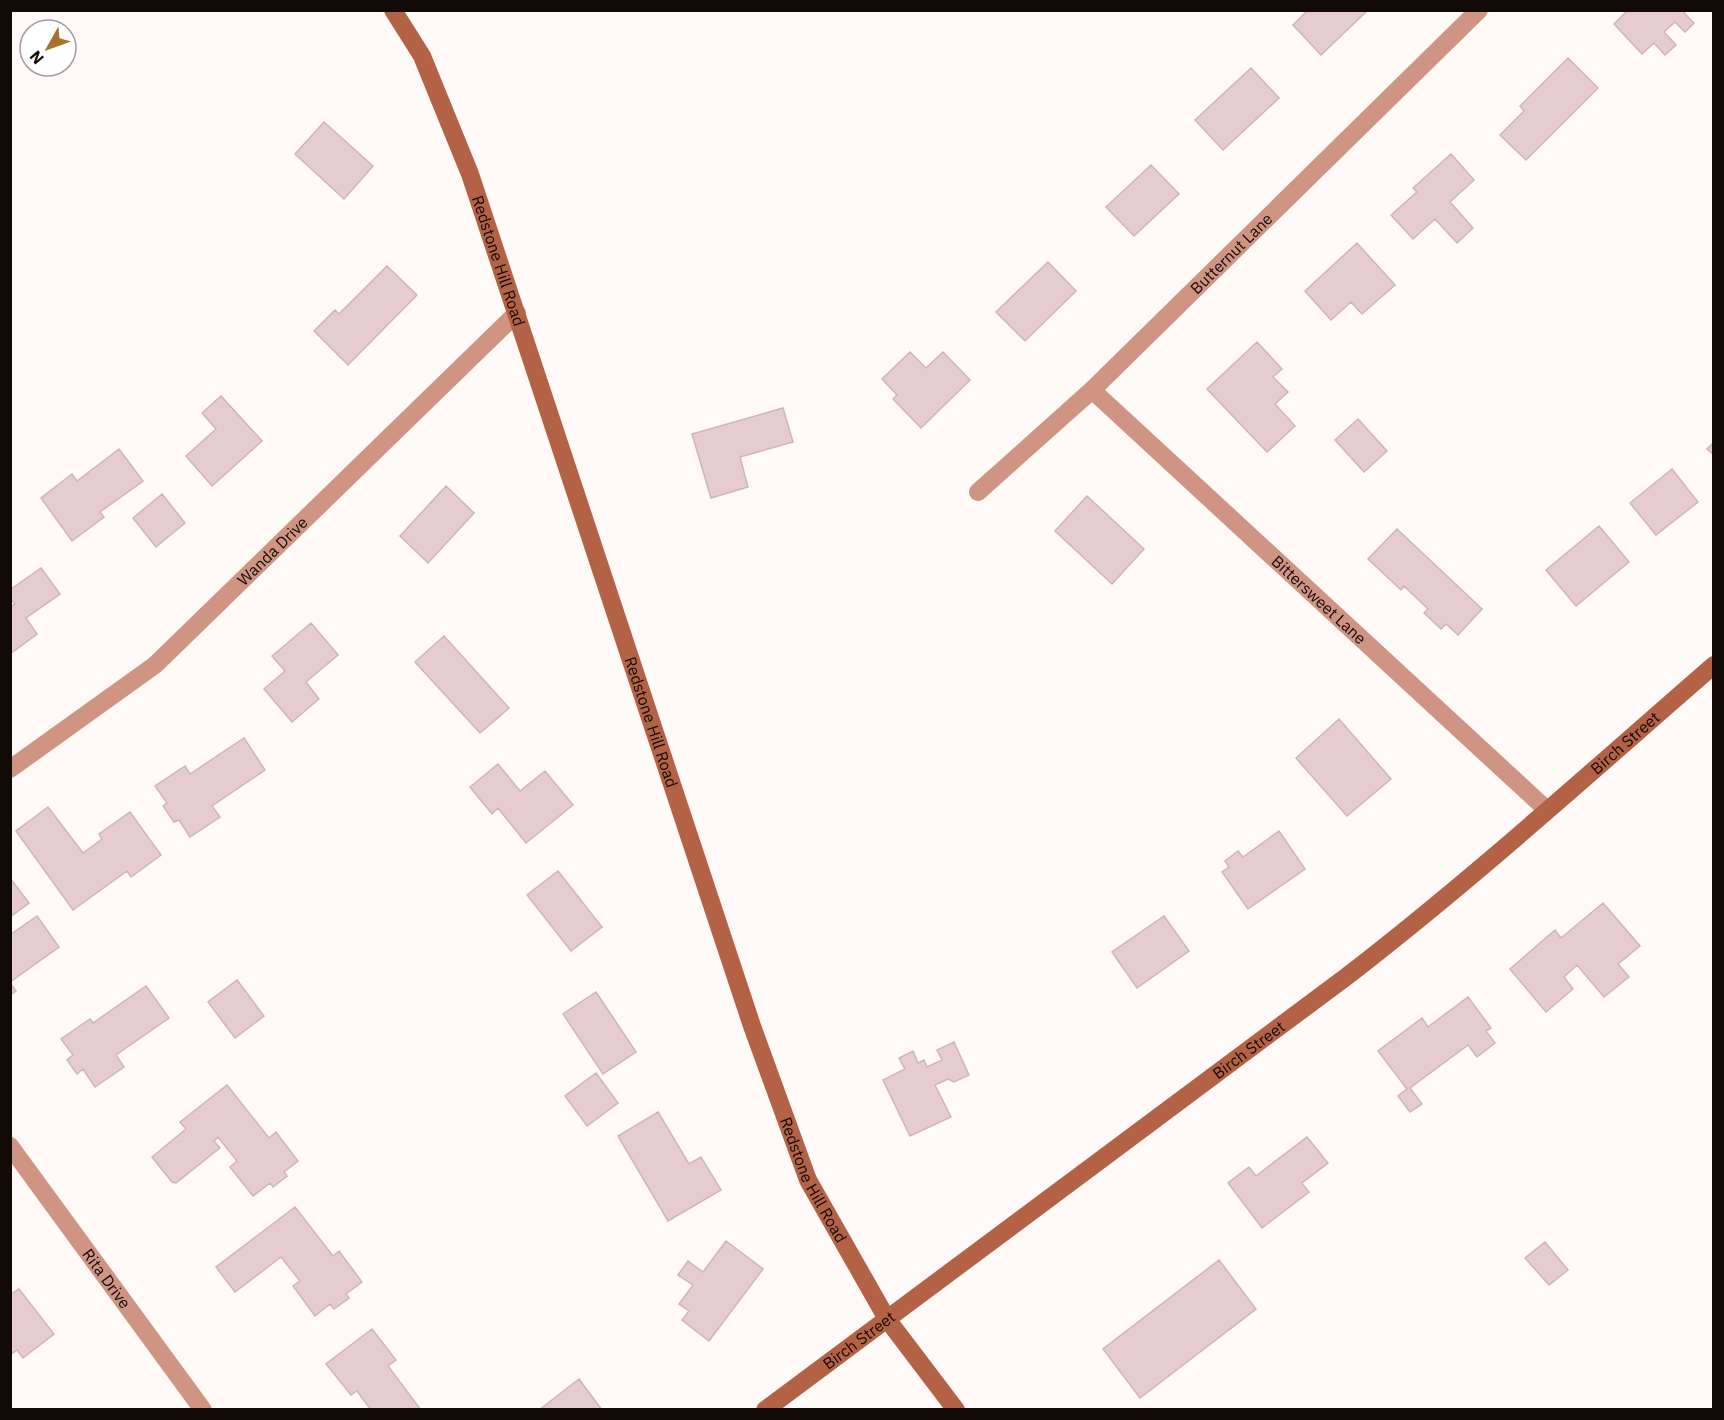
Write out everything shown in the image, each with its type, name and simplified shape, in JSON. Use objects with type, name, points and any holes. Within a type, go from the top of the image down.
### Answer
[{"type":"main road","name":"Redstone Hill Road","points":[[393,10],[422,56],[470,174],[752,1026],[808,1180],[887,1319],[956,1410]]},
{"type":"main road","name":"Birch Street","points":[[765,1410],[1364,964],[1456,889],[1713,665]]},
{"type":"street","name":"Butternut Lane","points":[[978,492],[1092,390],[1479,10]]},
{"type":"street","name":"Wanda Drive","points":[[10,769],[155,665],[517,313]]},
{"type":"street","name":"Bittersweet Lane","points":[[1092,390],[1547,810]]},
{"type":"street","name":"Rita Drive","points":[[10,1146],[203,1410]]},
{"type":"building","points":[[1308,10],[1368,10],[1321,55],[1293,25]]},
{"type":"building","points":[[1628,10],[1686,10],[1684,13],[1694,23],[1685,32],[1675,22],[1664,32],[1676,45],[1665,55],[1654,43],[1642,54],[1614,24]]},
{"type":"building","points":[[1568,58],[1598,88],[1526,160],[1500,135],[1524,111],[1520,106]]},
{"type":"building","points":[[1251,68],[1279,98],[1223,150],[1195,120]]},
{"type":"building","points":[[324,122],[373,166],[344,199],[295,154]]},
{"type":"building","points":[[1451,154],[1474,180],[1450,202],[1473,228],[1457,243],[1435,219],[1413,239],[1391,215],[1417,192],[1413,188]]},
{"type":"building","points":[[1151,165],[1179,194],[1134,236],[1106,207]]},
{"type":"building","points":[[1357,243],[1395,285],[1362,314],[1351,302],[1331,320],[1305,291]]},
{"type":"building","points":[[1048,262],[1076,291],[1025,341],[996,312]]},
{"type":"building","points":[[387,266],[417,295],[348,365],[314,331],[335,310],[339,314]]},
{"type":"building","points":[[1257,342],[1282,369],[1273,377],[1288,392],[1275,404],[1295,426],[1267,452],[1207,389]]},
{"type":"building","points":[[910,352],[926,368],[943,352],[970,380],[921,428],[893,399],[897,395],[882,379]]},
{"type":"building","points":[[221,396],[262,441],[212,486],[186,456],[216,429],[202,413]]},
{"type":"building","points":[[783,408],[793,442],[740,457],[748,487],[711,498],[692,434]]},
{"type":"building","points":[[1358,419],[1387,451],[1364,472],[1335,440]]},
{"type":"building","points":[[1714,442],[1714,455],[1707,449]]},
{"type":"building","points":[[119,449],[143,481],[100,512],[104,517],[72,541],[41,498],[72,474],[77,481]]},
{"type":"building","points":[[1672,469],[1698,502],[1656,535],[1630,503]]},
{"type":"building","points":[[446,486],[474,513],[428,563],[400,536]]},
{"type":"building","points":[[162,494],[185,523],[156,547],[133,518]]},
{"type":"building","points":[[1087,496],[1144,549],[1112,584],[1055,531]]},
{"type":"building","points":[[1599,526],[1629,562],[1576,606],[1546,570]]},
{"type":"building","points":[[1397,529],[1482,609],[1458,635],[1446,624],[1441,629],[1424,613],[1428,609],[1404,586],[1401,590],[1368,559]]},
{"type":"building","points":[[41,568],[60,594],[26,618],[37,634],[10,654],[10,607],[15,604],[10,598],[10,590]]},
{"type":"building","points":[[311,623],[338,655],[306,682],[319,699],[292,722],[264,689],[285,671],[272,656]]},
{"type":"building","points":[[444,636],[509,708],[480,733],[415,662]]},
{"type":"building","points":[[1339,719],[1391,779],[1347,816],[1296,758]]},
{"type":"building","points":[[244,738],[265,770],[212,806],[220,817],[190,837],[179,820],[174,822],[163,806],[167,803],[155,786],[185,766],[190,774]]},
{"type":"building","points":[[498,764],[520,791],[545,771],[573,805],[526,843],[498,808],[492,814],[470,787]]},
{"type":"building","points":[[48,807],[83,853],[102,839],[99,834],[130,812],[161,855],[131,877],[127,871],[73,910],[16,831]]},
{"type":"building","points":[[1279,831],[1305,869],[1248,909],[1222,872],[1229,867],[1225,861],[1238,851],[1243,857]]},
{"type":"building","points":[[558,871],[602,927],[571,951],[527,895]]},
{"type":"building","points":[[10,878],[29,903],[10,917]]},
{"type":"building","points":[[1603,903],[1640,946],[1618,964],[1629,977],[1604,997],[1577,965],[1564,977],[1573,989],[1546,1012],[1510,969],[1555,930],[1561,938]]},
{"type":"building","points":[[37,916],[59,947],[10,982],[10,935]]},
{"type":"building","points":[[1164,916],[1189,951],[1137,988],[1112,952]]},
{"type":"building","points":[[237,980],[264,1016],[235,1038],[208,1002]]},
{"type":"building","points":[[10,983],[16,991],[10,995]]},
{"type":"building","points":[[146,986],[169,1018],[116,1055],[124,1067],[95,1087],[83,1069],[77,1074],[67,1060],[73,1055],[61,1039],[90,1019],[93,1023]]},
{"type":"building","points":[[596,992],[636,1052],[603,1074],[563,1014]]},
{"type":"building","points":[[1468,997],[1491,1028],[1486,1031],[1495,1043],[1477,1057],[1468,1045],[1410,1088],[1422,1104],[1410,1112],[1398,1096],[1407,1089],[1378,1051],[1422,1018],[1428,1027]]},
{"type":"building","points":[[954,1042],[969,1075],[954,1082],[948,1079],[935,1085],[951,1117],[910,1136],[883,1080],[905,1069],[899,1058],[913,1051],[918,1063],[924,1060],[927,1067],[942,1060],[937,1050]]},
{"type":"building","points":[[596,1073],[618,1103],[587,1126],[565,1096]]},
{"type":"building","points":[[227,1085],[269,1138],[276,1132],[298,1161],[284,1172],[287,1176],[273,1187],[270,1183],[253,1196],[230,1167],[237,1161],[218,1137],[214,1141],[220,1148],[176,1183],[172,1182],[152,1157],[186,1129],[180,1122]]},
{"type":"building","points":[[658,1112],[689,1164],[701,1157],[721,1190],[668,1221],[618,1136]]},
{"type":"building","points":[[1307,1137],[1328,1163],[1302,1183],[1309,1192],[1262,1228],[1228,1183],[1249,1167],[1256,1176]]},
{"type":"building","points":[[295,1207],[333,1256],[339,1251],[362,1282],[346,1294],[349,1298],[334,1309],[330,1304],[315,1316],[293,1286],[300,1281],[281,1257],[235,1292],[216,1267]]},
{"type":"building","points":[[726,1241],[763,1269],[709,1341],[682,1320],[689,1311],[679,1304],[693,1285],[678,1275],[688,1261],[703,1272]]},
{"type":"building","points":[[1545,1242],[1568,1270],[1549,1285],[1525,1258]]},
{"type":"building","points":[[1219,1260],[1256,1309],[1140,1398],[1103,1349]]},
{"type":"building","points":[[19,1289],[54,1334],[23,1358],[17,1350],[10,1355],[10,1295]]},
{"type":"building","points":[[372,1329],[396,1360],[388,1366],[421,1410],[371,1410],[357,1391],[351,1395],[326,1364]]},
{"type":"building","points":[[579,1379],[602,1410],[539,1410]]}]
